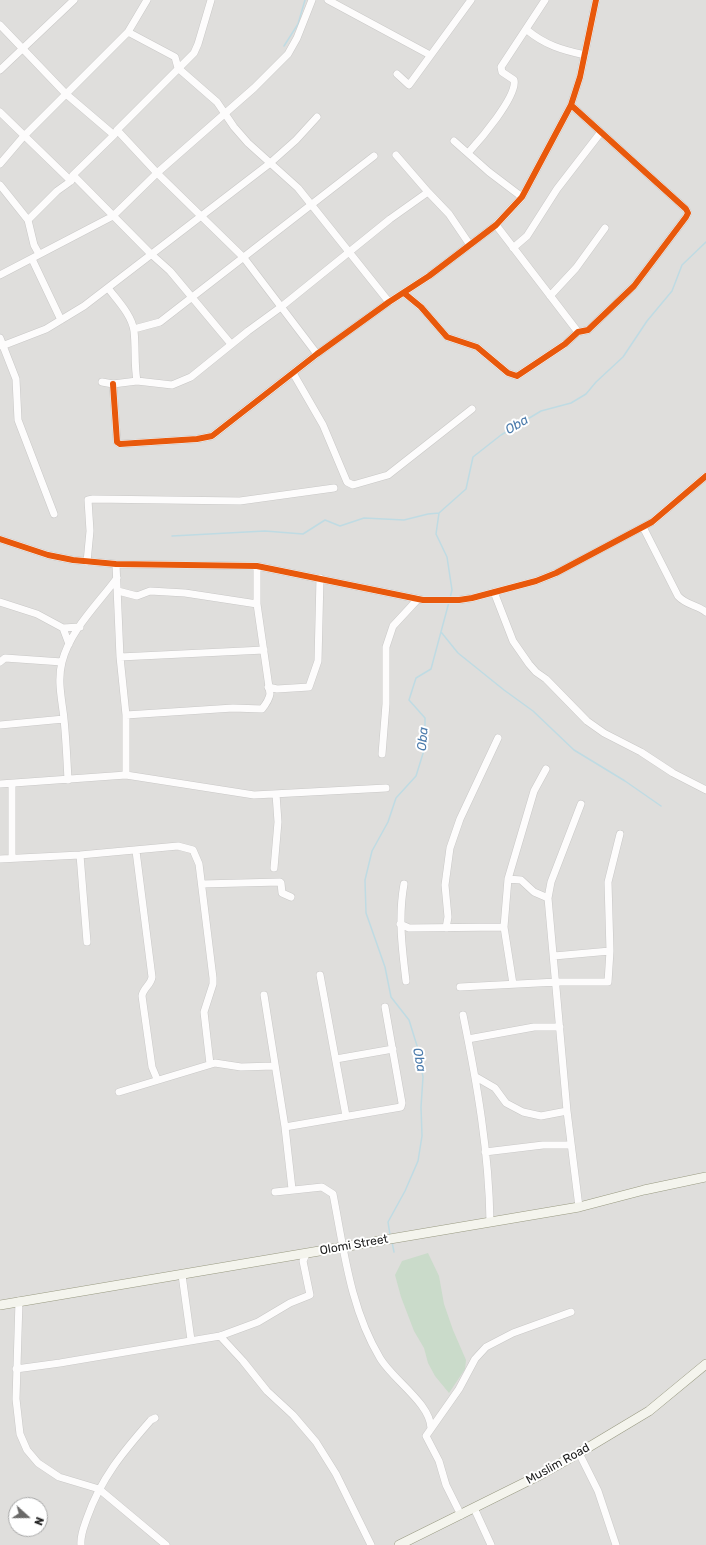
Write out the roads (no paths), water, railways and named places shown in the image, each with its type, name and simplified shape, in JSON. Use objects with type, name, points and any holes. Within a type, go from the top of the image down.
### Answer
[{"type":"main road","name":"Olomi Street","points":[[0,1305],[579,1207],[644,1190],[706,1177]]},
{"type":"main road","name":"Muslim Road","points":[[399,1545],[410,1542],[540,1475],[579,1453],[649,1411],[706,1364]]},
{"type":"street","points":[[0,70],[74,0]]},
{"type":"street","points":[[0,164],[23,136],[128,32],[147,0]]},
{"type":"street","points":[[28,220],[72,178],[197,48],[211,0]]},
{"type":"street","points":[[0,275],[113,216],[157,173],[254,88],[288,54],[297,38],[312,0]]},
{"type":"street","points":[[328,0],[430,55]]},
{"type":"street","points":[[397,74],[409,85],[470,0]]},
{"type":"street","points":[[468,154],[501,111],[514,88],[514,80],[502,72],[501,66],[527,30],[545,0]]},
{"type":"street","points":[[113,384],[117,442],[120,444],[197,440],[212,436],[317,354],[389,302],[404,293],[496,225],[522,197],[571,105],[596,0]]},
{"type":"street","points":[[0,25],[66,94],[116,133],[244,258],[317,354]]},
{"type":"street","points":[[527,30],[541,41],[555,48],[584,55]]},
{"type":"street","points":[[128,32],[175,57],[178,68],[213,98],[225,113],[234,128],[269,164],[298,188],[389,302]]},
{"type":"street","points":[[404,293],[421,307],[447,337],[477,347],[491,357],[508,373],[517,376],[565,344],[578,332],[588,330],[634,286],[688,213],[686,208],[571,105]]},
{"type":"street","points":[[0,112],[23,136],[72,178],[170,271],[231,344]]},
{"type":"street","points":[[2,346],[46,328],[61,320],[108,288],[200,215],[269,164],[296,140],[317,117]]},
{"type":"street","points":[[513,248],[527,236],[557,189],[601,132]]},
{"type":"street","points":[[454,142],[522,197]]},
{"type":"street","points":[[396,155],[449,214],[470,245]]},
{"type":"street","points":[[134,329],[160,322],[374,156]]},
{"type":"street","points":[[0,185],[28,220],[34,245],[39,254]]},
{"type":"street","points":[[102,382],[113,384],[138,381],[172,385],[192,377],[211,363],[231,344],[281,308],[390,220],[428,192]]},
{"type":"street","points":[[496,225],[578,332]]},
{"type":"street","points":[[550,296],[576,268],[605,228]]},
{"type":"street","points":[[32,259],[61,320]]},
{"type":"street","points":[[108,288],[125,310],[134,329],[135,368],[138,381]]},
{"type":"street","points":[[0,338],[16,379],[18,420],[54,514]]},
{"type":"street","points":[[293,373],[323,425],[347,482],[353,485],[388,475],[472,409]]},
{"type":"street","points":[[0,539],[48,554],[87,562],[116,564],[257,566],[418,599],[437,601],[459,600],[472,598],[547,577],[643,527],[662,514],[706,476]]},
{"type":"street","points":[[87,562],[90,531],[88,500],[240,501],[334,488]]},
{"type":"street","points":[[643,527],[678,596],[683,601],[702,608],[706,612]]},
{"type":"street","points":[[116,564],[120,657],[126,715],[126,775]]},
{"type":"street","points":[[126,715],[233,708],[262,709],[268,701],[270,694],[257,604],[257,566]]},
{"type":"street","points":[[68,780],[64,719],[59,677],[62,662],[69,644],[80,627],[117,578]]},
{"type":"street","points":[[268,687],[309,687],[312,682],[318,661],[320,578]]},
{"type":"street","points":[[118,591],[137,596],[150,591],[185,592],[257,604]]},
{"type":"street","points":[[494,592],[513,641],[529,664],[536,672],[546,679],[587,721],[604,733],[641,752],[673,773],[706,790]]},
{"type":"street","points":[[382,754],[386,704],[386,647],[393,626],[418,599]]},
{"type":"street","points":[[0,602],[37,614],[63,628],[80,627]]},
{"type":"street","points":[[63,628],[69,644]]},
{"type":"street","points":[[120,657],[264,650]]},
{"type":"street","points":[[0,662],[5,658],[9,658],[62,662]]},
{"type":"street","points":[[0,725],[64,719]]},
{"type":"street","points":[[446,928],[448,917],[445,885],[450,848],[460,819],[498,738]]},
{"type":"street","points":[[513,984],[504,927],[508,879],[534,791],[546,769]]},
{"type":"street","points":[[0,784],[126,775],[254,795],[386,788]]},
{"type":"street","points":[[12,784],[12,858]]},
{"type":"street","points":[[274,868],[278,822],[276,794]]},
{"type":"street","points":[[579,1207],[568,1112],[548,898],[551,882],[580,804]]},
{"type":"street","points":[[460,987],[557,982],[608,982],[610,951],[608,882],[620,834]]},
{"type":"street","points":[[0,859],[136,851],[178,846],[193,850],[199,864],[213,978],[213,984],[204,1012],[210,1064]]},
{"type":"street","points":[[136,851],[152,977],[142,996],[152,1067],[157,1079]]},
{"type":"street","points":[[80,855],[87,942]]},
{"type":"street","points":[[508,879],[521,880],[534,892],[548,898]]},
{"type":"street","points":[[202,884],[280,882],[282,893],[291,897]]},
{"type":"street","points":[[404,884],[400,924],[406,981]]},
{"type":"street","points":[[400,924],[409,928],[504,927]]},
{"type":"street","points":[[554,956],[610,951]]},
{"type":"street","points":[[320,975],[346,1116]]},
{"type":"street","points":[[264,995],[274,1066],[285,1127],[292,1189]]},
{"type":"street","points":[[285,1127],[401,1107],[398,1073],[385,1007]]},
{"type":"street","points":[[463,1015],[476,1078],[485,1152],[490,1222]]},
{"type":"street","points":[[468,1039],[534,1027],[560,1027]]},
{"type":"street","points":[[336,1059],[393,1049]]},
{"type":"street","points":[[119,1092],[157,1079],[210,1064],[241,1067],[274,1066]]},
{"type":"street","points":[[476,1078],[495,1088],[506,1103],[523,1112],[540,1116],[568,1112]]},
{"type":"street","points":[[485,1152],[543,1145],[572,1145]]},
{"type":"street","points":[[275,1192],[322,1187],[331,1191],[333,1194],[350,1284],[366,1331],[388,1370],[421,1405],[431,1420],[431,1428]]},
{"type":"street","points":[[16,1369],[220,1336],[258,1322],[290,1303],[310,1295],[304,1261],[306,1254]]},
{"type":"street","points":[[182,1274],[191,1340]]},
{"type":"street","points":[[19,1301],[16,1399],[20,1434],[27,1450],[38,1463],[59,1477],[99,1488],[166,1545]]},
{"type":"street","points":[[460,1515],[446,1485],[439,1461],[426,1436],[468,1375],[475,1359],[486,1347],[513,1333],[571,1312]]},
{"type":"street","points":[[220,1336],[244,1361],[267,1391],[293,1415],[316,1442],[336,1474],[370,1545]]},
{"type":"street","points":[[80,1545],[81,1536],[99,1488],[118,1459],[151,1420],[155,1418]]},
{"type":"street","points":[[579,1453],[598,1491],[616,1545]]},
{"type":"street","points":[[474,1508],[491,1545]]},
{"type":"waterway","points":[[284,46],[298,24],[305,0]]},
{"type":"waterway","name":"Oba","points":[[450,598],[452,590],[447,557],[436,534],[439,513],[466,489],[473,457],[501,435],[541,411],[571,403],[586,394],[596,382],[623,357],[647,321],[672,291],[682,265],[706,242]]},
{"type":"waterway","points":[[172,536],[265,531],[303,534],[325,520],[340,526],[364,518],[404,520],[439,513]]},
{"type":"waterway","name":"Oba","points":[[390,1235],[388,1222],[405,1191],[418,1161],[422,1136],[421,1107],[423,1077],[418,1049],[409,1020],[391,997],[385,967],[366,913],[365,880],[372,851],[388,822],[396,798],[416,776],[425,747],[425,718],[409,700],[416,678],[431,669],[449,602]]},
{"type":"waterway","points":[[441,632],[458,653],[533,711],[574,750],[625,781],[661,806]]},
{"type":"waterway","name":"Oba","points":[[392,1242],[394,1252]]}]
